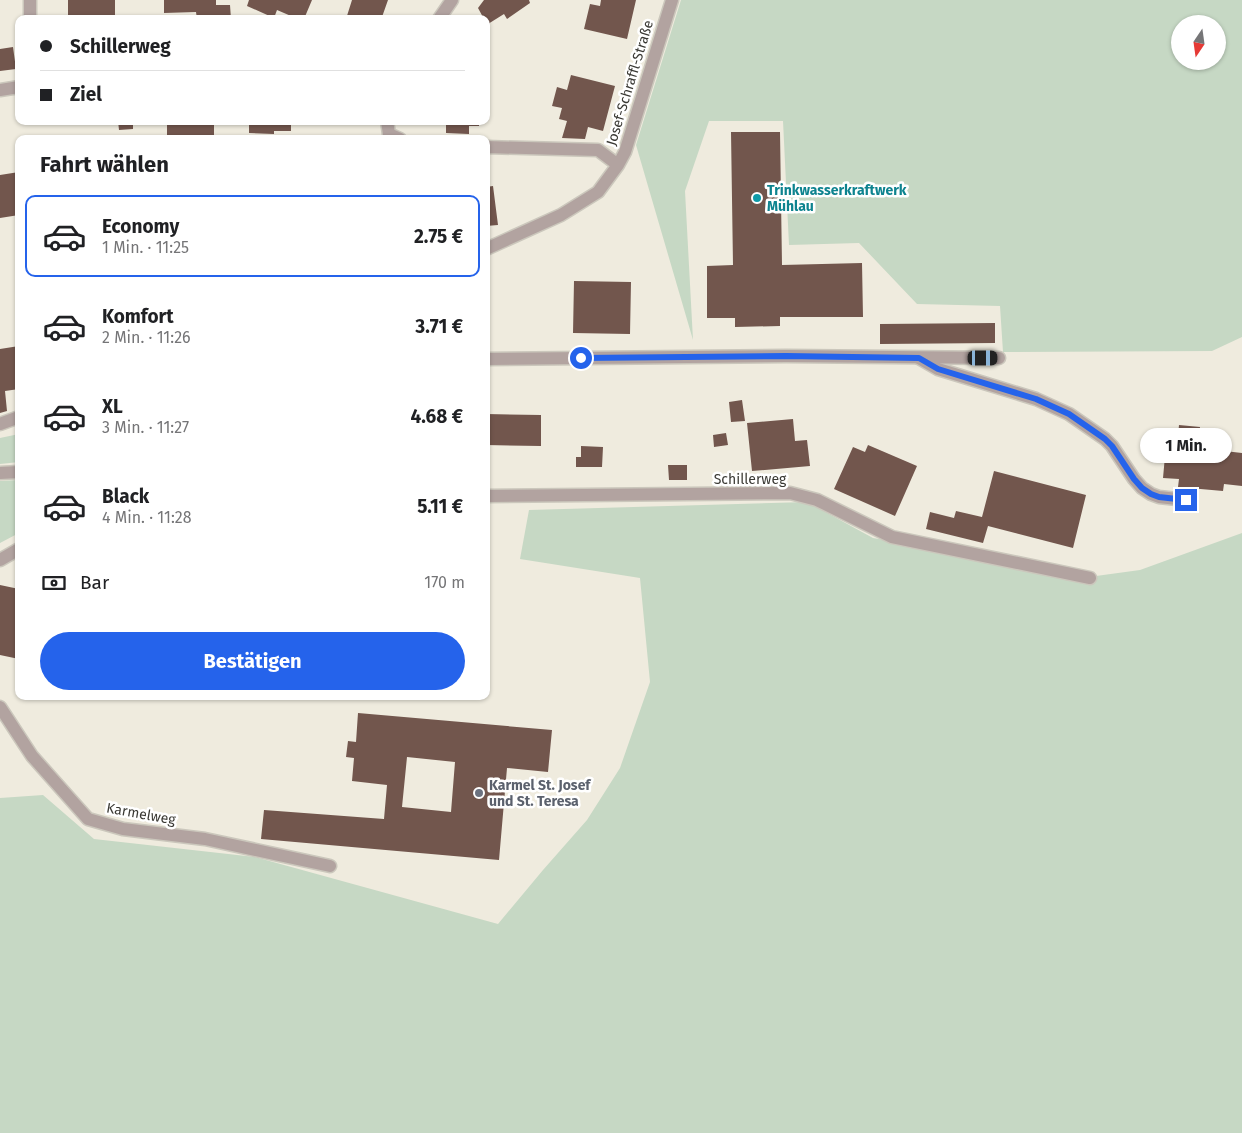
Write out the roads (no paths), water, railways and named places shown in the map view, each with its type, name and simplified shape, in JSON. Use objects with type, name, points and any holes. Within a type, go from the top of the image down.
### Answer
[{"type":"street","points":[[30,0],[30,15]]},
{"type":"street","points":[[442,15],[452,0]]},
{"type":"street","name":"Josef-Schraffl-Straße","points":[[490,247],[561,215],[598,192],[618,165],[625,152],[672,0]]},
{"type":"street","points":[[0,90],[15,88]]},
{"type":"street","points":[[490,147],[598,150],[618,165]]},
{"type":"street","points":[[490,359],[786,356],[999,358]]},
{"type":"street","points":[[919,358],[938,369],[1036,399],[1069,414],[1112,446],[1142,488],[1159,497],[1186,500]]},
{"type":"street","points":[[0,424],[15,418]]},
{"type":"street","points":[[0,473],[15,472]]},
{"type":"street","name":"Schillerweg","points":[[490,496],[790,493],[817,500],[892,537],[1090,578]]},
{"type":"street","points":[[0,560],[15,551]]},
{"type":"street","name":"Karmelweg","points":[[0,707],[32,756],[88,819],[123,829],[205,839],[330,866]]},
{"type":"place","name":"Trinkwasserkraftwerk Mühlau","points":[[757,198]]},
{"type":"place","name":"Karmel St. Josef und St. Teresa","points":[[479,793]]}]
